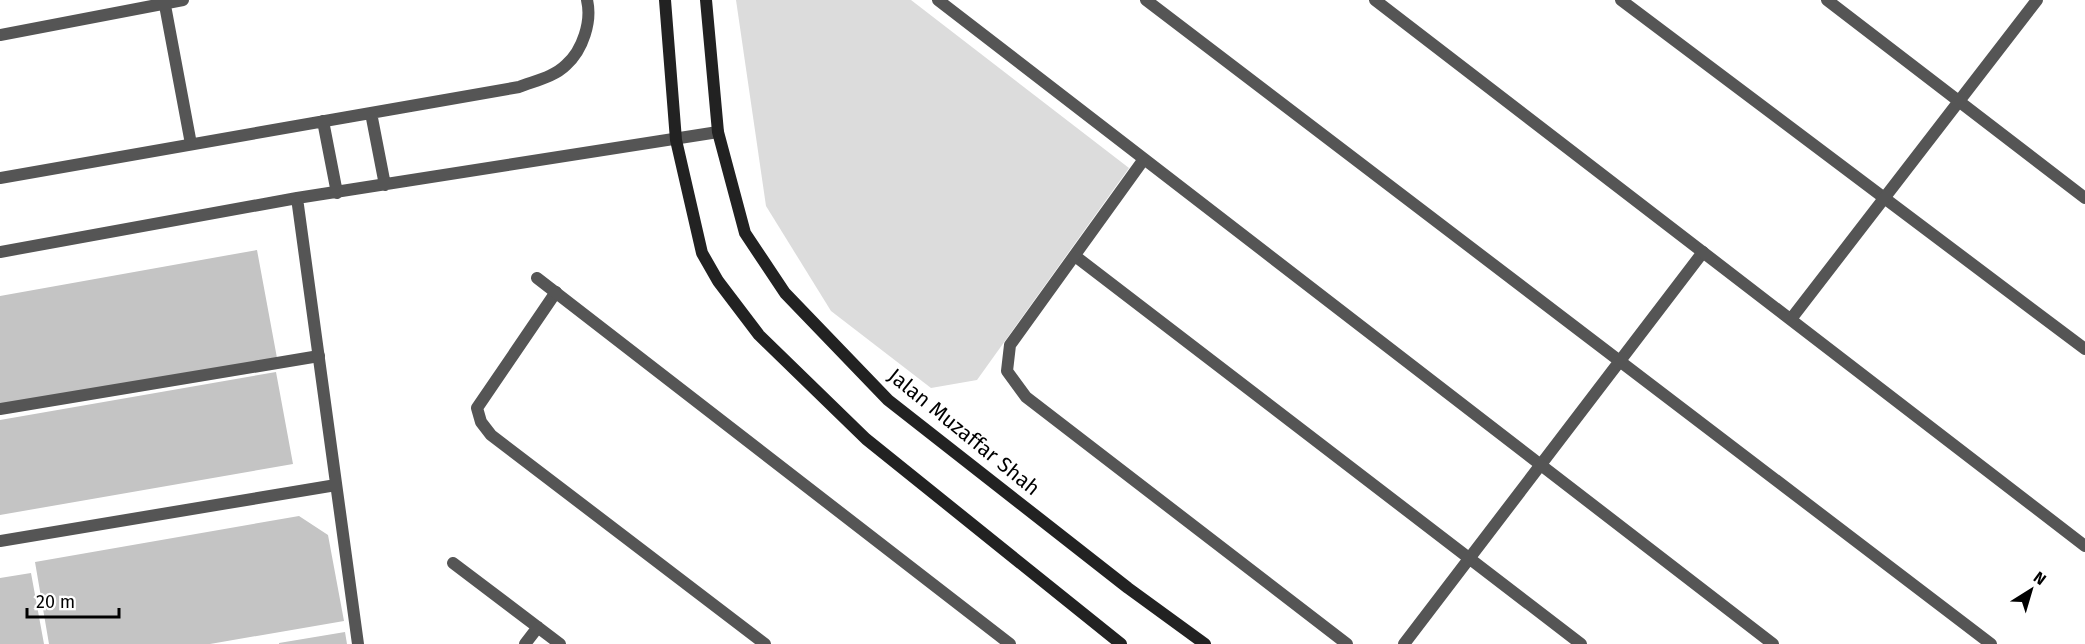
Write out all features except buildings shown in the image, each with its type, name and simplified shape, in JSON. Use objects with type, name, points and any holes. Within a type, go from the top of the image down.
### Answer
[{"type":"main road","points":[[665,0],[676,140],[702,253],[718,281],[759,335],[866,439],[1120,644]]},
{"type":"main road","name":"Jalan Muzaffar Shah","points":[[706,0],[718,132],[745,233],[785,292],[888,400],[1128,588],[1204,644]]},
{"type":"street","points":[[0,35],[183,0]]},
{"type":"street","points":[[0,178],[519,87],[544,78],[566,66],[579,48],[587,28],[587,0]]},
{"type":"street","points":[[938,0],[1773,644]]},
{"type":"street","points":[[1146,0],[1991,644]]},
{"type":"street","points":[[1375,0],[2085,546]]},
{"type":"street","points":[[1621,0],[2085,349]]},
{"type":"street","points":[[1827,0],[2085,198]]},
{"type":"street","points":[[1791,319],[2037,0]]},
{"type":"street","points":[[164,2],[191,144]]},
{"type":"street","points":[[371,113],[385,185]]},
{"type":"street","points":[[323,121],[337,193]]},
{"type":"street","points":[[0,252],[297,198],[718,132]]},
{"type":"street","points":[[1144,159],[1010,345],[1007,371],[1026,397],[1347,644]]},
{"type":"street","points":[[297,198],[358,644]]},
{"type":"street","points":[[1404,644],[1702,252]]},
{"type":"street","points":[[1075,256],[1581,644]]},
{"type":"street","points":[[537,278],[1010,644]]},
{"type":"street","points":[[556,292],[487,390],[477,408],[481,422],[491,435],[765,644]]},
{"type":"street","points":[[0,409],[319,356]]},
{"type":"street","points":[[0,541],[336,485]]},
{"type":"street","points":[[453,563],[560,644]]},
{"type":"street","points":[[525,644],[538,627]]},
{"type":"shaded area","points":[[736,0],[911,0],[1129,168],[977,380],[931,388],[831,311],[766,206]]}]
